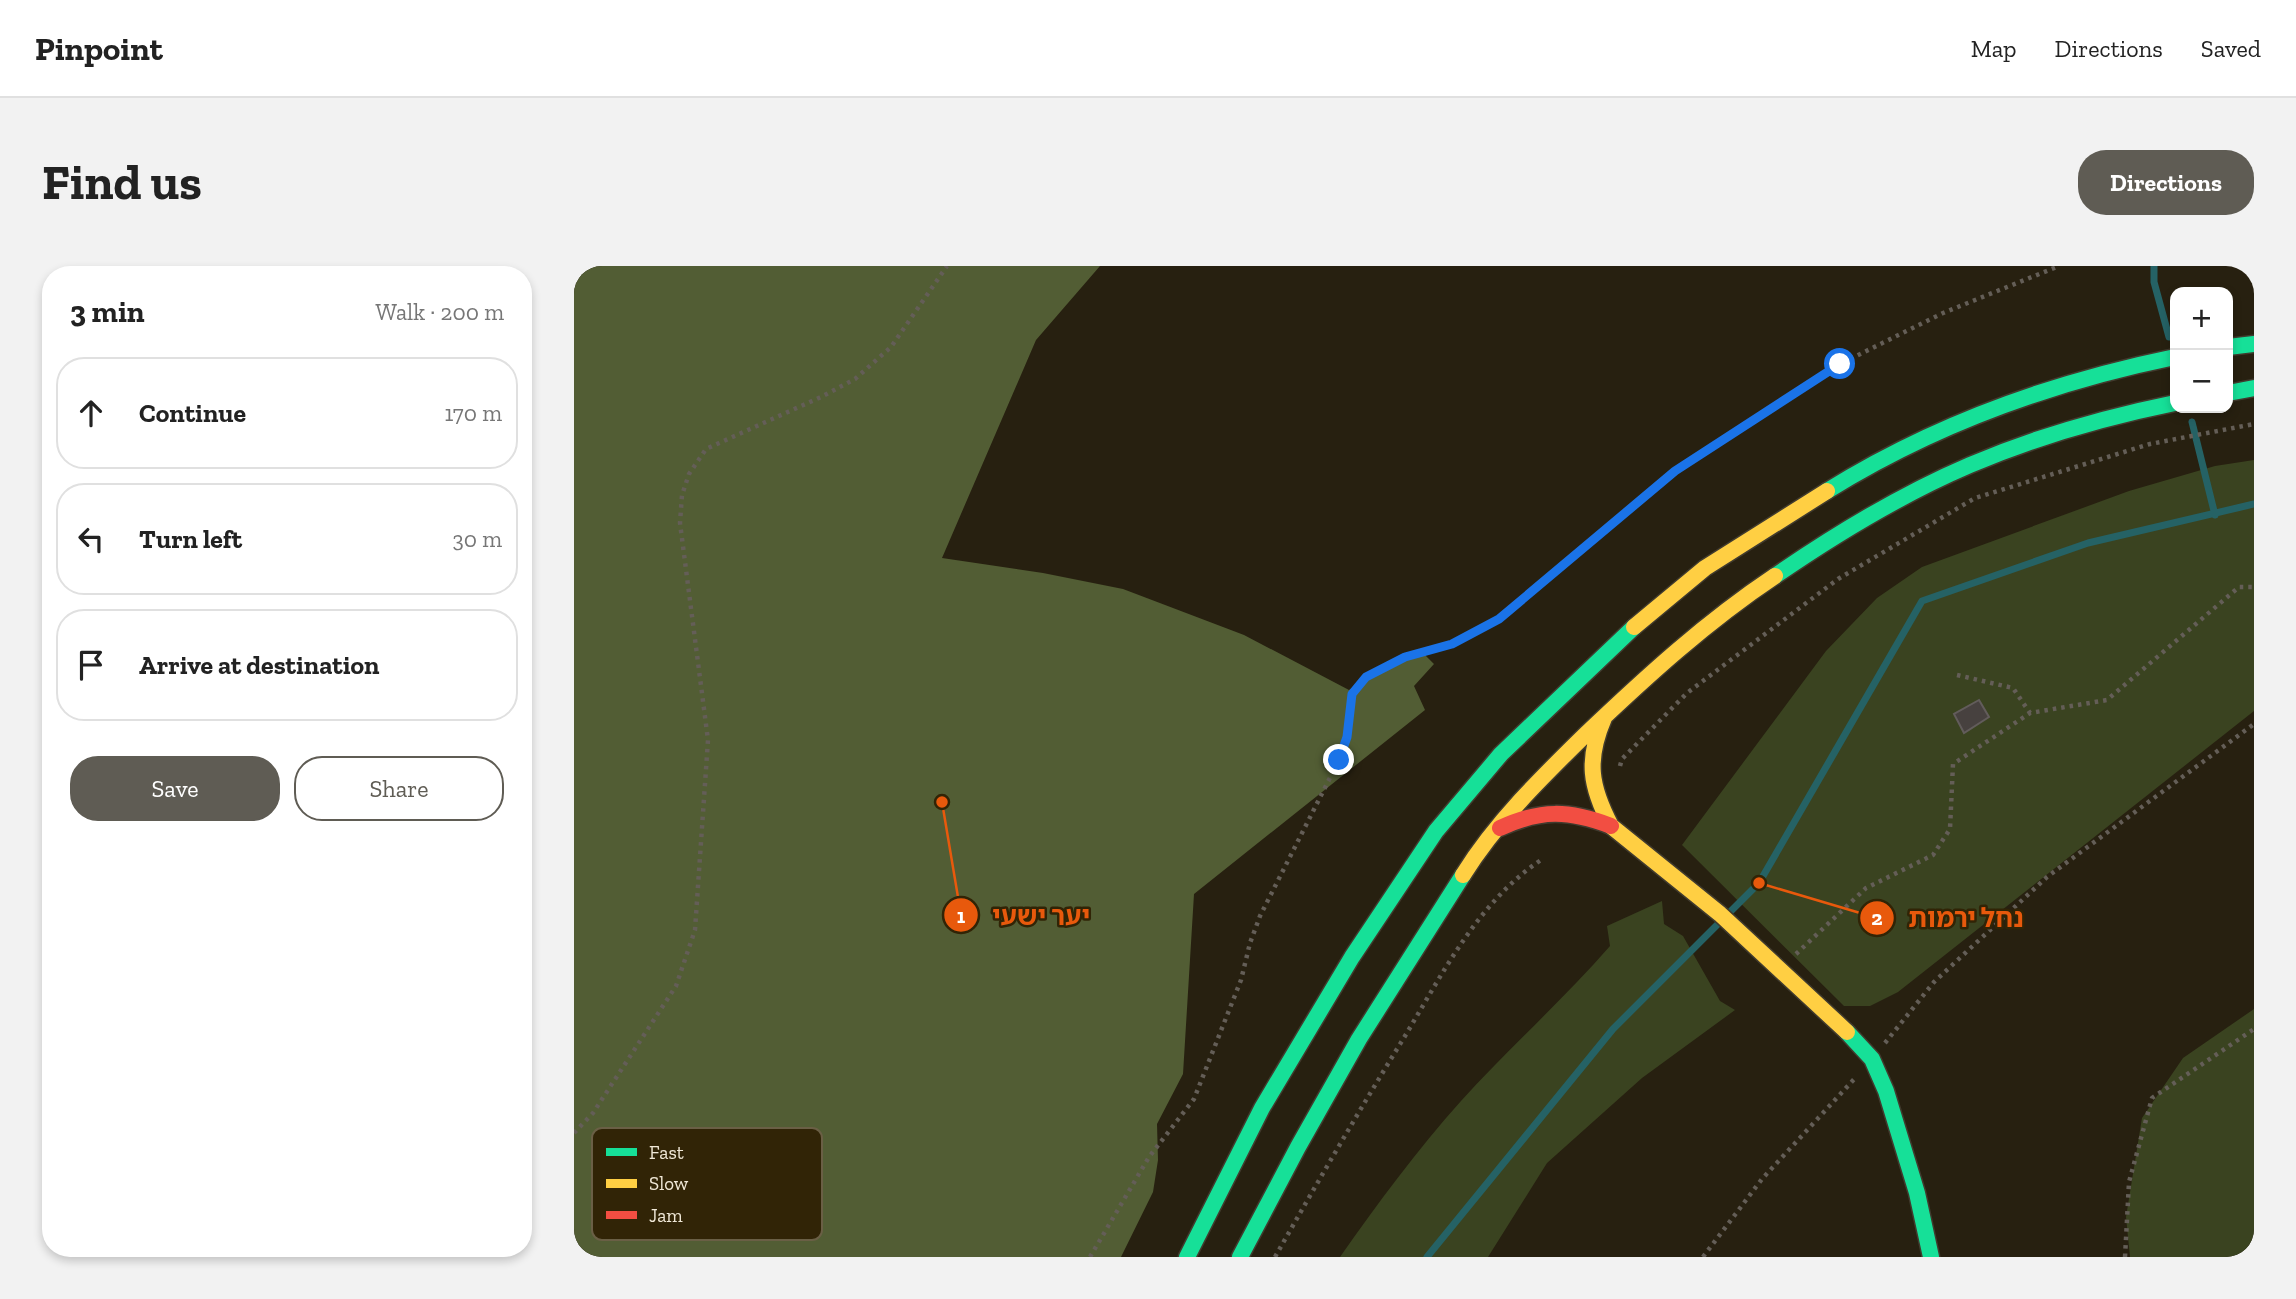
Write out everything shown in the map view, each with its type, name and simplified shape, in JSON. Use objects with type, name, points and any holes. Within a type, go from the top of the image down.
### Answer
[{"type":"main road","points":[[2233,346],[2254,344]]},
{"type":"main road","points":[[1187,1257],[1262,1108],[1352,957],[1436,831],[1502,754],[1626,634],[1705,568],[1864,468],[1952,425],[2047,391],[2126,367],[2170,358]]},
{"type":"main road","points":[[2233,392],[2254,388]]},
{"type":"main road","points":[[1240,1257],[1359,1039],[1448,895],[1495,830],[1536,783],[1648,675],[1728,607],[1804,556],[1884,508],[1970,465],[2062,432],[2170,404]]},
{"type":"main road","points":[[1605,715],[1595,739],[1591,768],[1592,786],[1598,804],[1611,826]]},
{"type":"main road","points":[[1495,830],[1526,816],[1550,812],[1592,818],[1611,826],[1720,914],[1851,1035],[1872,1059],[1886,1091],[1917,1193],[1931,1257]]},
{"type":"path","points":[[574,1133],[593,1113],[676,986],[695,930],[708,740],[680,523],[682,495],[689,474],[706,449],[855,379],[891,347],[947,266]]},
{"type":"path","points":[[1090,1257],[1149,1157],[1194,1099],[1241,980],[1260,916],[1339,760],[1347,737],[1352,694],[1366,677],[1405,657],[1452,644],[1499,619],[1675,471],[1840,364],[1943,313],[2059,266]]},
{"type":"path","points":[[1618,771],[1622,759],[1687,693],[1838,579],[1975,498],[2150,444],[2254,424]]},
{"type":"path","points":[[1780,970],[1866,888],[1933,855],[1950,829],[1953,764],[2030,713],[2107,699],[2239,587],[2254,587]]},
{"type":"path","points":[[1956,675],[2013,688],[2030,713]]},
{"type":"path","points":[[1703,1257],[1762,1179],[1872,1059],[1934,982],[2047,877],[2254,724]]},
{"type":"path","points":[[1275,1257],[1344,1136],[1471,929],[1518,876],[1541,860]]},
{"type":"path","points":[[2125,1257],[2129,1182],[2152,1098],[2254,1028]]},
{"type":"green space","points":[[574,266],[1100,266],[1036,340],[942,558],[1043,573],[1123,589],[1244,635],[1349,690],[1390,662],[1424,654],[1434,664],[1414,686],[1425,710],[1194,894],[1183,1074],[1157,1124],[1158,1160],[1153,1192],[1121,1257],[574,1257]]},
{"type":"green space","points":[[2254,460],[2254,711],[1898,992],[1870,1006],[1844,1006],[1682,845],[1826,651],[1877,598],[1922,567],[2129,491],[2215,466]]},
{"type":"green space","points":[[1662,901],[1664,924],[1683,936],[1720,1001],[1735,1010],[1642,1078],[1547,1163],[1488,1257],[1340,1257],[1398,1177],[1445,1120],[1479,1081],[1610,946],[1607,926]]},
{"type":"green space","points":[[2254,1009],[2254,1257],[2130,1257],[2126,1217],[2142,1118],[2183,1058]]},
{"type":"building","points":[[1979,700],[1989,717],[1964,733],[1954,714]]},
{"type":"waterway","points":[[2154,266],[2154,282],[2169,337]]},
{"type":"waterway","points":[[2192,422],[2215,515]]},
{"type":"waterway","points":[[1427,1257],[1613,1029],[1759,883],[1922,601],[2088,543],[2254,504]]},
{"type":"traffic: fast","points":[[2233,346],[2254,344]]},
{"type":"traffic: fast","points":[[1827,491],[1909,446],[1995,409],[2084,379],[2170,358]]},
{"type":"traffic: fast","points":[[2233,392],[2254,388]]},
{"type":"traffic: fast","points":[[1775,576],[1870,516],[1970,465],[2071,429],[2170,404]]},
{"type":"traffic: fast","points":[[1187,1257],[1262,1108],[1352,957],[1436,831],[1501,754],[1634,627]]},
{"type":"traffic: fast","points":[[1240,1257],[1359,1039],[1463,875]]},
{"type":"traffic: fast","points":[[1847,1032],[1872,1059],[1886,1091],[1917,1193],[1931,1257]]},
{"type":"traffic: slow","points":[[1634,627],[1705,568],[1827,491]]},
{"type":"traffic: slow","points":[[1463,875],[1505,818],[1586,734],[1677,651],[1775,576]]},
{"type":"traffic: slow","points":[[1604,718],[1595,747],[1593,773],[1599,798],[1611,826]]},
{"type":"traffic: slow","points":[[1611,826],[1720,914],[1847,1032]]},
{"type":"traffic: jam","points":[[1500,828],[1529,817],[1555,814],[1582,817],[1611,826]]},
{"type":"place","name":"יער ישעי","points":[[942,802]]},
{"type":"place","name":"נחל ירמות","points":[[1759,883]]},
{"type":"route","points":[[1339,760],[1347,737],[1352,694],[1366,677],[1405,657],[1452,644],[1499,619],[1675,471],[1840,364]]}]
